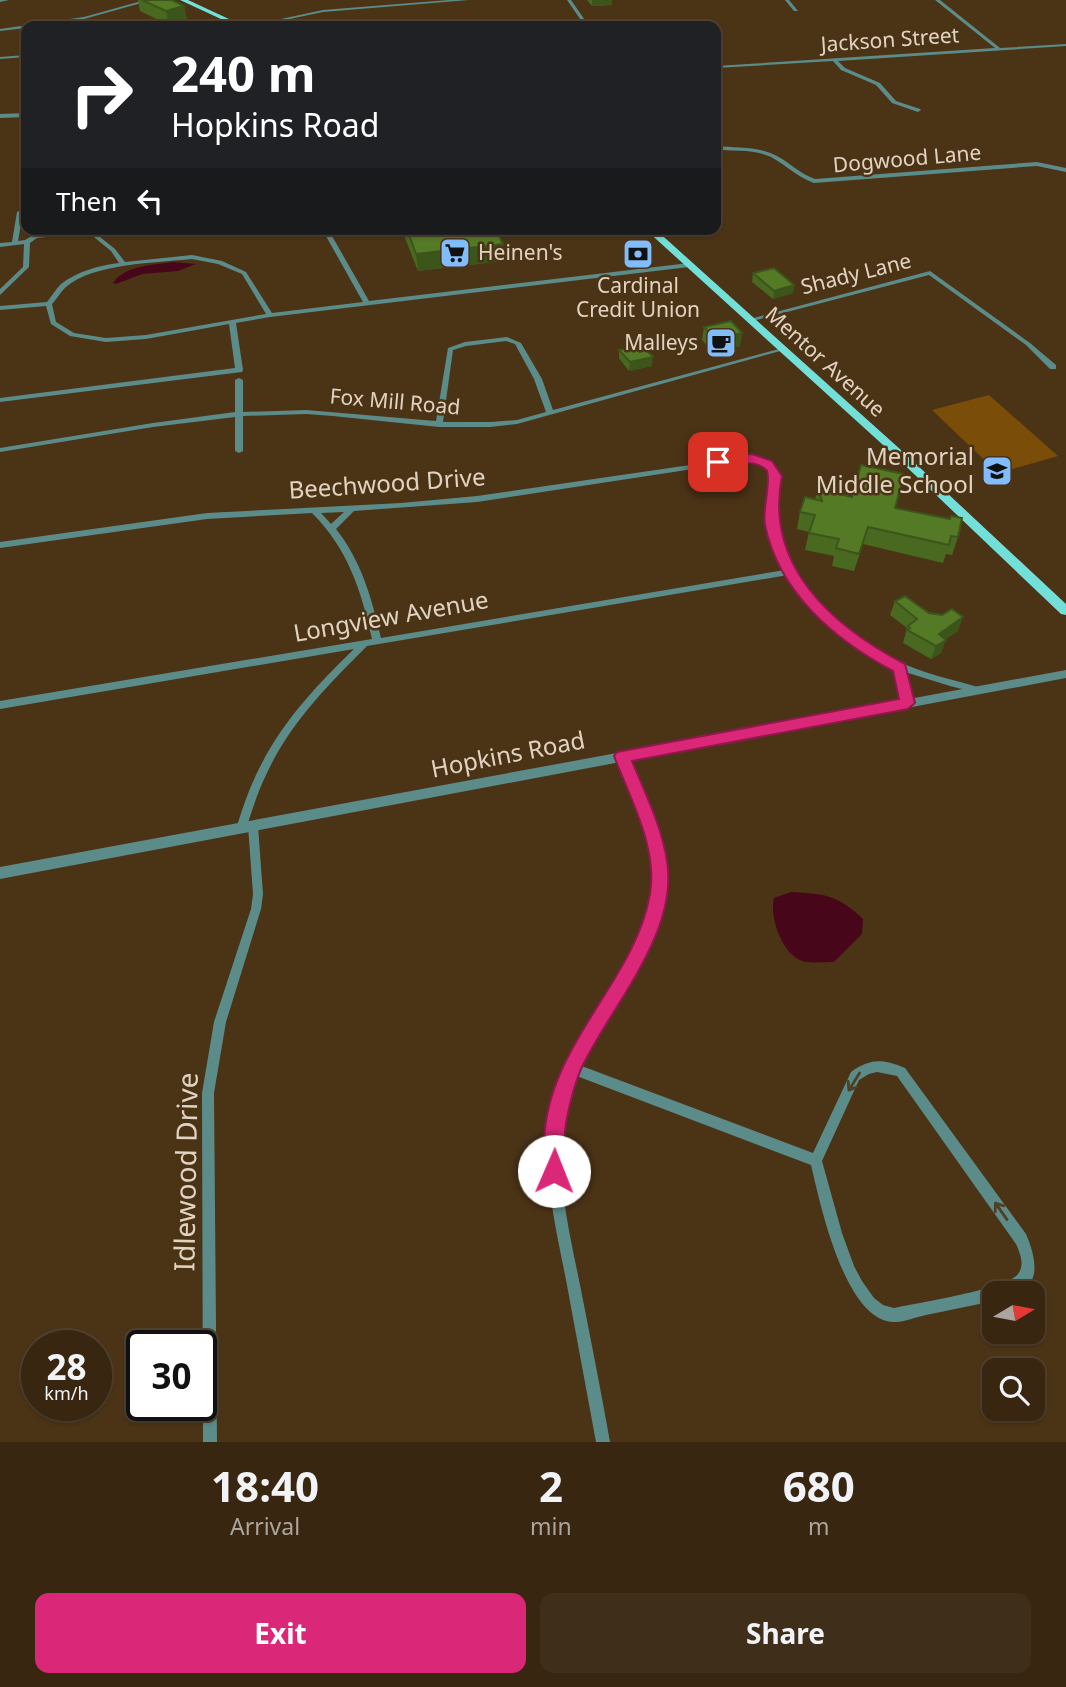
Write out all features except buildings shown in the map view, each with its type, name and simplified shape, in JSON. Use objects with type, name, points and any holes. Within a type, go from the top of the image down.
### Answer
[{"type":"main road","points":[[183,0],[230,21]]},
{"type":"main road","name":"Mentor Avenue","points":[[656,235],[897,452],[1066,611]]},
{"type":"street","points":[[0,1],[7,0]]},
{"type":"street","points":[[63,21],[150,0]]},
{"type":"street","points":[[276,21],[323,12],[467,0]]},
{"type":"street","points":[[569,0],[584,21]]},
{"type":"street","points":[[787,0],[796,10]]},
{"type":"street","points":[[937,0],[998,48]]},
{"type":"street","points":[[0,30],[21,27]]},
{"type":"street","name":"Jackson Street","points":[[721,67],[1066,45]]},
{"type":"street","points":[[0,58],[21,56]]},
{"type":"street","points":[[834,59],[847,71],[878,84],[894,102],[918,110]]},
{"type":"street","points":[[0,117],[21,115]]},
{"type":"street","name":"Dogwood Lane","points":[[721,148],[749,149],[772,155],[793,172],[814,181],[1037,164],[1066,170]]},
{"type":"street","points":[[15,243],[21,212]]},
{"type":"street","points":[[0,245],[27,242],[35,236],[46,235]]},
{"type":"street","points":[[95,235],[113,250],[124,265]]},
{"type":"street","points":[[328,235],[367,304]]},
{"type":"street","points":[[0,293],[26,267],[27,242]]},
{"type":"street","points":[[270,315],[244,273],[220,262],[192,257],[124,265],[81,275],[62,286],[49,304],[52,323],[72,335],[106,340],[146,337],[270,315],[689,265]]},
{"type":"street","name":"Shady Lane","points":[[749,320],[930,273],[1028,344],[1054,367]]},
{"type":"street","points":[[0,308],[49,304]]},
{"type":"street","points":[[0,400],[239,370],[232,321]]},
{"type":"street","points":[[439,425],[450,349],[488,341],[507,339],[519,343],[525,350],[550,413]]},
{"type":"street","name":"Fox Mill Road","points":[[0,450],[204,416],[305,412],[439,425],[496,425],[550,413],[781,350]]},
{"type":"street","points":[[239,380],[239,451]]},
{"type":"street","name":"Beechwood Drive","points":[[0,545],[206,516],[351,509],[499,496],[746,458],[759,460],[773,470],[775,476],[771,494],[771,524],[790,572]]},
{"type":"street","points":[[332,528],[351,509]]},
{"type":"street","points":[[313,510],[332,528],[351,560],[362,586],[377,640]]},
{"type":"street","points":[[790,572],[811,603],[837,628],[874,655],[900,668],[978,690]]},
{"type":"street","name":"Longview Avenue","points":[[0,705],[790,572]]},
{"type":"street","points":[[247,827],[272,751],[295,715],[365,643]]},
{"type":"street","points":[[900,668],[908,703]]},
{"type":"street","name":"Hopkins Road","points":[[0,873],[1066,674]]},
{"type":"street","points":[[603,1442],[555,1188],[553,1154],[555,1129],[571,1068],[638,953],[652,921],[659,892],[659,862],[650,827],[622,756]]},
{"type":"street","name":"Idlewood Drive","points":[[210,1442],[208,1093],[220,1022],[256,909],[258,894],[247,827]]},
{"type":"street","points":[[982,1297],[894,1315],[879,1311],[858,1286],[838,1237],[816,1161],[856,1076],[874,1066],[886,1065],[901,1072],[1021,1239],[1029,1259],[1028,1272],[1023,1281]]},
{"type":"street","points":[[571,1068],[816,1161]]},
{"type":"shaded area","points":[[173,262],[196,264],[178,271],[142,274],[113,283],[132,269]]},
{"type":"shaded area","points":[[989,395],[1058,456],[998,473],[932,410]]},
{"type":"shaded area","points":[[791,892],[822,895],[838,900],[863,919],[862,934],[834,962],[806,962],[798,959],[784,945],[774,916],[774,898]]},
{"type":"place","name":"Heinen's","points":[[455,253]]},
{"type":"place","name":"Cardinal Credit Union","points":[[638,254]]},
{"type":"place","name":"Malleys","points":[[721,343]]},
{"type":"place","name":"Memorial Middle School","points":[[997,471]]},
{"type":"route","points":[[554,1171],[555,1129],[571,1068],[638,953],[652,921],[659,892],[659,862],[650,827],[622,756],[908,703],[900,668],[874,655],[822,615],[790,572],[771,524],[771,494],[775,476],[773,470],[768,464],[752,458],[718,462]]}]
